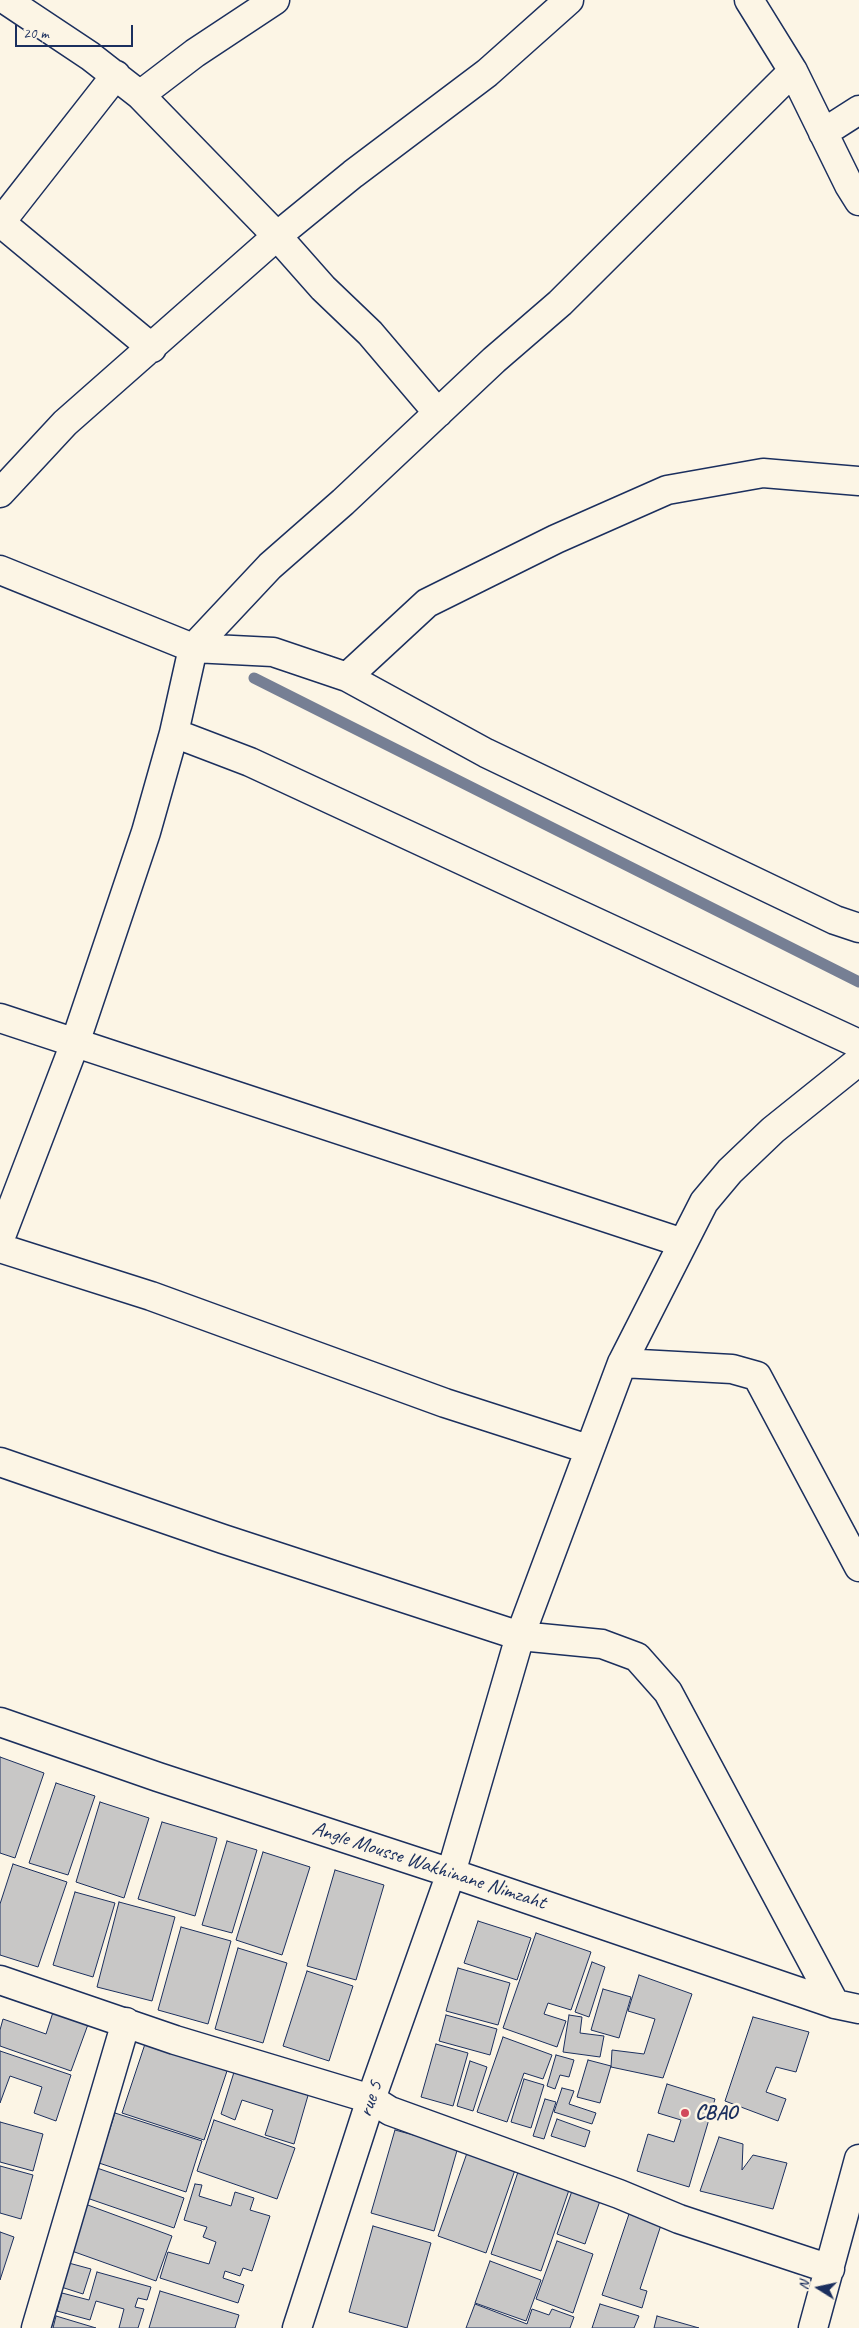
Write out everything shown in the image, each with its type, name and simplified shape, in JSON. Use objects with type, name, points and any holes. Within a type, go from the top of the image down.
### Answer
[{"type":"street","points":[[6,0],[116,75],[140,95],[276,236],[323,288],[370,333],[438,413]]},
{"type":"street","points":[[140,95],[194,53],[275,0]]},
{"type":"street","points":[[0,493],[66,423],[276,236],[353,174],[487,73],[569,0]]},
{"type":"street","points":[[749,0],[793,71],[859,201]]},
{"type":"street","points":[[0,1239],[75,1043],[146,832],[174,733],[193,648],[270,566],[343,502],[494,360],[560,304],[793,71]]},
{"type":"street","points":[[116,75],[59,151],[0,222],[152,348]]},
{"type":"street","points":[[823,133],[859,110]]},
{"type":"street","points":[[347,677],[427,603],[556,539],[666,490],[763,473],[859,481]]},
{"type":"street","points":[[0,570],[193,648],[273,652],[347,677],[486,752],[835,920],[859,928]]},
{"type":"street","points":[[174,733],[250,762],[859,1044]]},
{"type":"street","points":[[0,1018],[683,1243]]},
{"type":"street","name":"rue 5","points":[[301,2327],[371,2099],[451,1873],[520,1636],[588,1449],[622,1363],[704,1202],[730,1171],[773,1130],[859,1061]]},
{"type":"street","points":[[0,1248],[152,1296],[289,1344],[445,1403],[588,1449]]},
{"type":"street","points":[[622,1363],[732,1369],[757,1376],[859,1567]]},
{"type":"street","points":[[0,1462],[224,1539],[520,1636],[602,1644],[637,1657],[668,1692],[847,2006]]},
{"type":"street","name":"Angle Mousse Wakhinane Nimzaht","points":[[0,1722],[158,1778],[451,1873],[847,2006]]},
{"type":"street","points":[[0,1980],[175,2040],[371,2099],[390,2111],[610,2191],[679,2219],[830,2269]]},
{"type":"street","points":[[36,2328],[126,2022]]},
{"type":"street","points":[[813,2328],[859,2160]]},
{"type":"building","points":[[0,1757],[44,1773],[15,1858],[0,1853]]},
{"type":"building","points":[[56,1783],[95,1796],[68,1875],[29,1863]]},
{"type":"building","points":[[100,1802],[149,1818],[124,1898],[76,1882]]},
{"type":"building","points":[[162,1822],[217,1838],[195,1916],[138,1899]]},
{"type":"building","points":[[227,1841],[257,1850],[232,1933],[202,1925]]},
{"type":"building","points":[[263,1852],[310,1867],[282,1955],[236,1940]]},
{"type":"building","points":[[13,1864],[67,1882],[38,1967],[0,1955],[0,1904]]},
{"type":"building","points":[[335,1870],[384,1885],[356,1980],[307,1966]]},
{"type":"building","points":[[75,1892],[115,1903],[93,1977],[53,1965]]},
{"type":"building","points":[[119,1902],[175,1917],[152,2001],[97,1987]]},
{"type":"building","points":[[478,1921],[531,1938],[517,1980],[464,1963]]},
{"type":"building","points":[[181,1927],[231,1941],[208,2024],[158,2010]]},
{"type":"building","points":[[536,1933],[591,1952],[571,2010],[548,2003],[544,2014],[566,2021],[557,2047],[503,2028]]},
{"type":"building","points":[[238,1948],[287,1963],[263,2043],[215,2029]]},
{"type":"building","points":[[592,1962],[605,1967],[589,2017],[575,2012]]},
{"type":"building","points":[[458,1968],[510,1983],[498,2025],[446,2011]]},
{"type":"building","points":[[307,1971],[353,1986],[329,2061],[283,2046]]},
{"type":"building","points":[[639,1975],[692,1994],[663,2078],[611,2067],[612,2050],[644,2054],[655,2019],[628,2011]]},
{"type":"building","points":[[603,1989],[631,1997],[619,2038],[591,2030]]},
{"type":"building","points":[[55,2006],[90,2019],[71,2071],[0,2046],[0,2030],[3,2019],[46,2034]]},
{"type":"building","points":[[446,2015],[497,2029],[490,2055],[439,2041]]},
{"type":"building","points":[[569,2015],[582,2017],[580,2033],[604,2036],[600,2057],[563,2052]]},
{"type":"building","points":[[753,2017],[809,2032],[796,2072],[776,2067],[766,2092],[786,2099],[778,2121],[725,2101]]},
{"type":"building","points":[[503,2037],[552,2055],[543,2079],[524,2073],[507,2122],[477,2112]]},
{"type":"building","points":[[146,2041],[228,2068],[204,2140],[122,2113]]},
{"type":"building","points":[[436,2044],[468,2053],[453,2106],[421,2097]]},
{"type":"building","points":[[0,2051],[71,2075],[56,2121],[34,2113],[42,2087],[10,2076],[0,2103]]},
{"type":"building","points":[[556,2055],[574,2060],[569,2077],[560,2075],[555,2089],[547,2086]]},
{"type":"building","points":[[588,2060],[611,2066],[600,2103],[577,2097]]},
{"type":"building","points":[[470,2061],[487,2067],[473,2111],[457,2106]]},
{"type":"building","points":[[235,2069],[309,2092],[294,2144],[265,2135],[273,2110],[242,2100],[235,2120],[221,2114]]},
{"type":"building","points":[[524,2079],[544,2085],[531,2128],[511,2122]]},
{"type":"building","points":[[667,2084],[715,2099],[689,2187],[637,2171],[648,2134],[674,2142],[681,2120],[658,2113]]},
{"type":"building","points":[[562,2088],[574,2091],[569,2104],[596,2113],[592,2124],[554,2112]]},
{"type":"building","points":[[545,2099],[556,2102],[544,2139],[533,2136]]},
{"type":"building","points":[[115,2113],[202,2141],[186,2192],[99,2163]]},
{"type":"building","points":[[557,2119],[590,2131],[585,2147],[551,2136]]},
{"type":"building","points":[[214,2120],[295,2148],[277,2199],[197,2171]]},
{"type":"building","points":[[0,2122],[43,2134],[33,2171],[0,2162]]},
{"type":"building","points":[[395,2130],[458,2147],[434,2231],[371,2213]]},
{"type":"building","points":[[719,2137],[743,2144],[742,2170],[753,2155],[787,2163],[773,2209],[700,2191]]},
{"type":"building","points":[[467,2153],[515,2170],[486,2253],[438,2236]]},
{"type":"building","points":[[0,2166],[33,2175],[21,2219],[0,2213]]},
{"type":"building","points":[[94,2167],[184,2198],[174,2228],[84,2197]]},
{"type":"building","points":[[518,2172],[569,2190],[541,2271],[491,2254]]},
{"type":"building","points":[[195,2184],[202,2185],[199,2196],[231,2206],[235,2192],[254,2198],[250,2210],[270,2216],[252,2271],[243,2268],[240,2276],[225,2271],[223,2278],[244,2285],[238,2303],[160,2278],[168,2252],[209,2264],[216,2242],[203,2237],[207,2227],[184,2220]]},
{"type":"building","points":[[573,2188],[601,2198],[585,2244],[557,2234]]},
{"type":"building","points":[[85,2204],[172,2236],[156,2281],[69,2250]]},
{"type":"building","points":[[630,2211],[662,2222],[640,2289],[647,2291],[642,2308],[602,2295]]},
{"type":"building","points":[[373,2226],[431,2243],[407,2328],[349,2312]]},
{"type":"building","points":[[0,2232],[14,2237],[0,2280]]},
{"type":"building","points":[[557,2241],[593,2254],[573,2313],[536,2299]]},
{"type":"building","points":[[490,2261],[541,2280],[526,2321],[475,2303]]},
{"type":"building","points":[[65,2262],[91,2269],[83,2294],[58,2286]]},
{"type":"building","points":[[97,2272],[151,2287],[147,2300],[138,2298],[135,2307],[144,2309],[138,2328],[119,2328],[124,2309],[96,2301],[90,2320],[57,2311],[62,2293],[89,2300]]},
{"type":"building","points":[[160,2291],[239,2315],[235,2328],[149,2328]]},
{"type":"building","points":[[475,2304],[527,2324],[532,2309],[549,2315],[552,2309],[574,2317],[570,2328],[466,2328]]},
{"type":"building","points":[[600,2304],[639,2316],[634,2328],[592,2328]]},
{"type":"building","points":[[56,2316],[96,2328],[53,2328]]},
{"type":"building","points":[[657,2316],[699,2328],[654,2328]]},
{"type":"waterway","points":[[254,678],[859,982]]},
{"type":"place","name":"CBAO","points":[[685,2113]]}]
